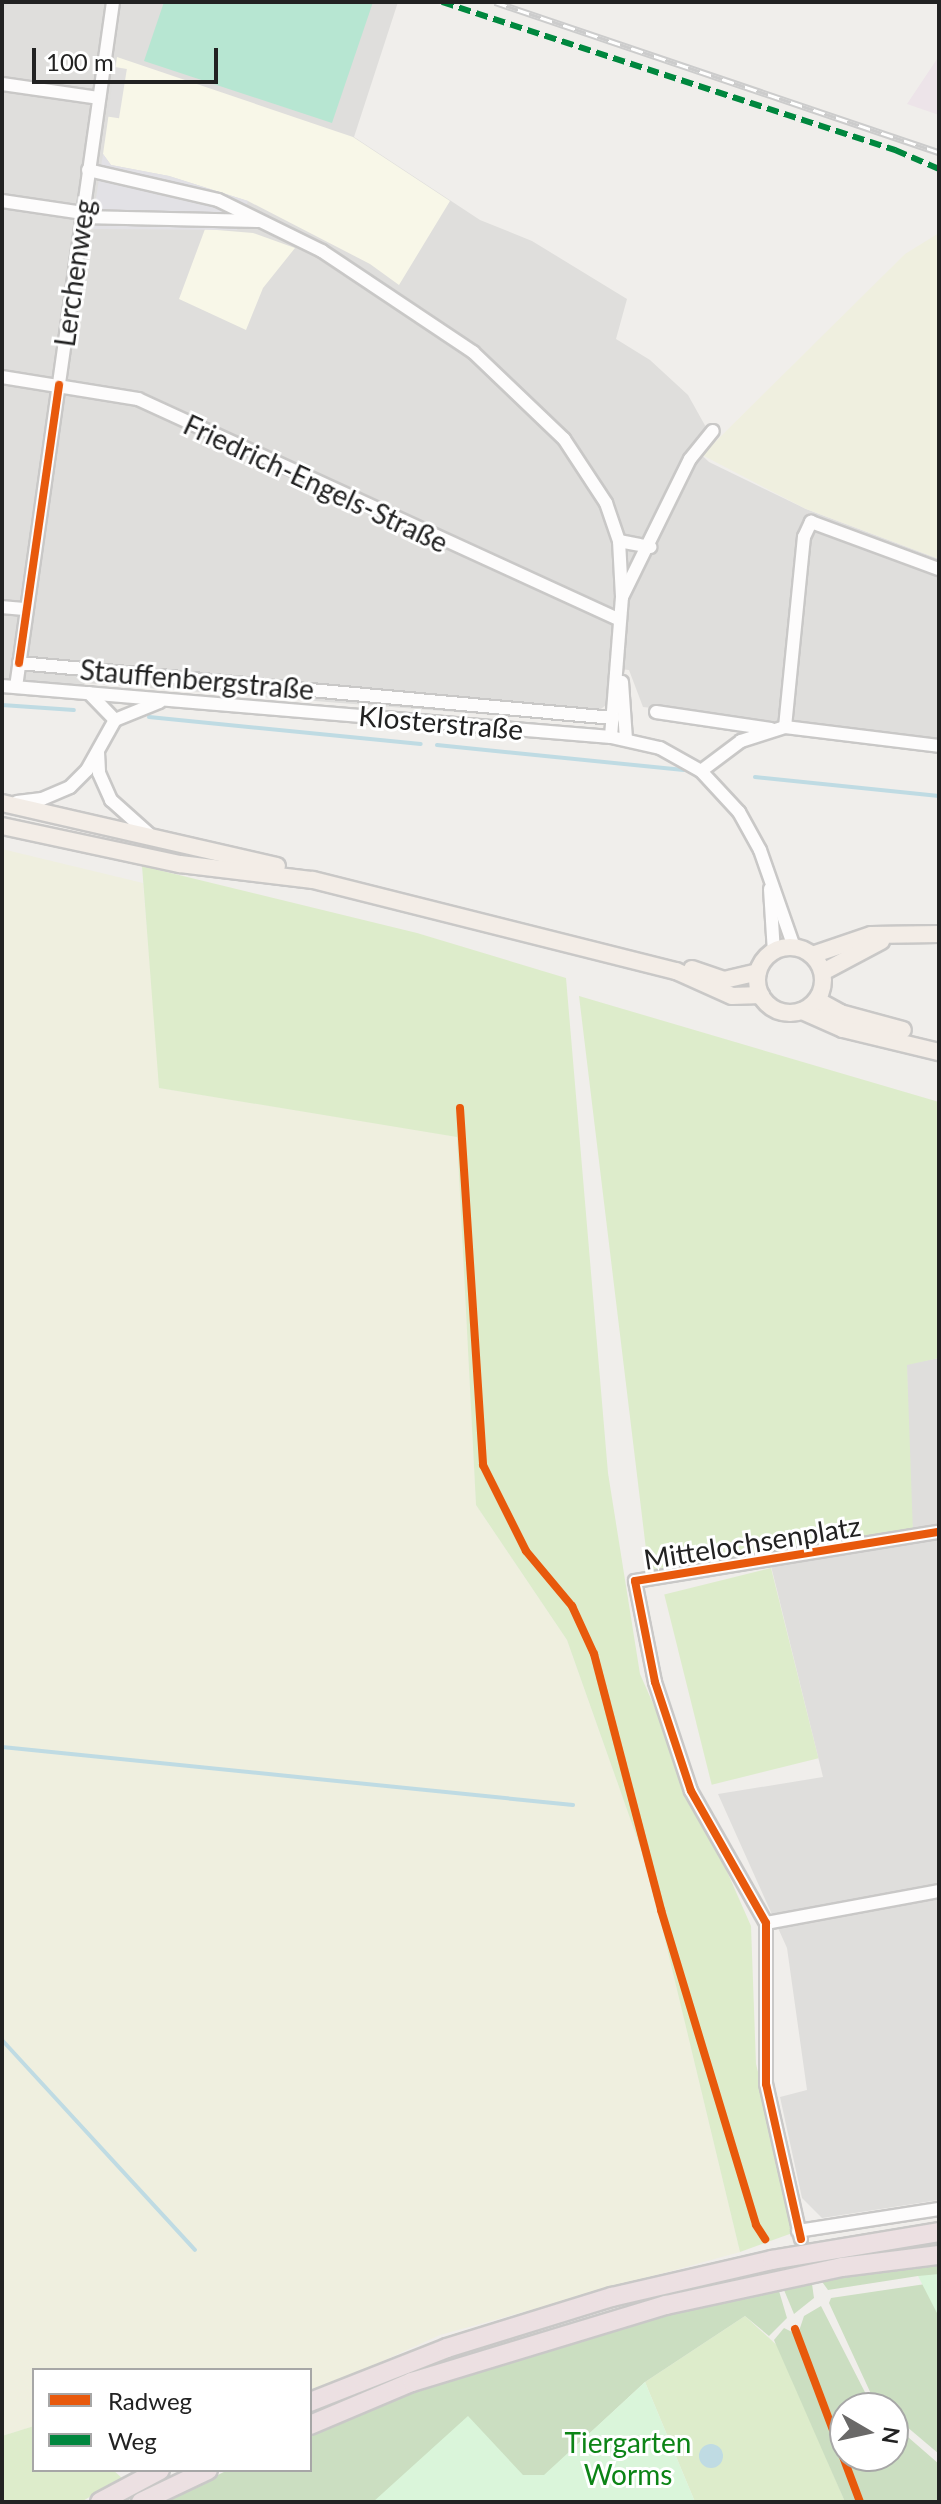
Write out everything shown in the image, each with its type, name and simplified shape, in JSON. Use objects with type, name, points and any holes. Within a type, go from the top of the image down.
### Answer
[{"type":"highway","points":[[312,2401],[447,2348],[612,2297],[818,2251],[939,2232]]},
{"type":"highway","points":[[312,2424],[454,2368],[666,2305],[842,2267],[939,2255]]},
{"type":"highway","points":[[100,2502],[156,2472]]},
{"type":"highway","points":[[141,2502],[204,2472]]},
{"type":"main road","points":[[2,802],[724,980],[758,972],[774,952],[794,947],[812,955],[823,972],[817,1000],[802,1011]]},
{"type":"main road","points":[[2,826],[180,864],[313,880],[430,906],[676,971],[722,994],[761,995]]},
{"type":"main road","points":[[823,972],[866,947],[913,933]]},
{"type":"main road","points":[[812,955],[871,935],[939,934]]},
{"type":"main road","points":[[758,972],[761,995],[777,1010],[802,1011],[843,1029],[939,1052]]},
{"type":"main road","points":[[817,1000],[840,1013],[939,1041]]},
{"type":"street","name":"Lerchenweg","points":[[16,687],[24,609],[113,2]]},
{"type":"street","points":[[2,84],[99,98]]},
{"type":"street","points":[[88,170],[196,193],[266,222],[394,294],[484,362],[564,439],[606,503],[619,541],[622,597],[619,667],[611,737]]},
{"type":"street","points":[[2,201],[82,215],[266,222]]},
{"type":"street","name":"Friedrich-Engels-Straße","points":[[2,377],[138,399],[620,620]]},
{"type":"street","points":[[622,597],[650,547],[690,459],[713,431]]},
{"type":"street","points":[[785,727],[804,537],[811,522],[939,569]]},
{"type":"street","points":[[619,541],[650,547]]},
{"type":"street","points":[[2,607],[24,609]]},
{"type":"street","name":"Stauffenbergstraße","points":[[19,663],[590,712],[613,718]]},
{"type":"street","points":[[619,667],[626,739]]},
{"type":"street","name":"Klosterstraße","points":[[2,686],[611,737],[660,748],[701,771],[739,812],[768,870],[794,947]]},
{"type":"street","points":[[2,802],[42,799],[65,790],[84,774],[115,720],[89,693]]},
{"type":"street","name":"Klosterstraße","points":[[115,720],[141,706],[174,700]]},
{"type":"street","points":[[656,712],[771,729]]},
{"type":"street","points":[[701,771],[735,744],[771,729],[785,727],[939,746]]},
{"type":"street","points":[[98,748],[99,773],[111,800],[158,840]]},
{"type":"street","name":"Klosterstraße","points":[[768,870],[774,952]]},
{"type":"street","name":"Mittelochsenplatz","points":[[939,1532],[635,1581],[655,1682],[691,1791],[766,1923],[766,2084],[799,2235],[939,2209]]},
{"type":"street","points":[[766,1923],[939,1891]]},
{"type":"shaded area","points":[[2,2],[398,2],[354,137],[480,220],[532,241],[627,299],[616,339],[650,360],[688,395],[707,429],[692,446],[709,462],[806,509],[939,559],[939,739],[643,707],[629,670],[611,668],[606,705],[584,722],[85,683],[79,693],[2,689]]},
{"type":"shaded area","points":[[939,56],[939,115],[907,104]]},
{"type":"shaded area","points":[[117,57],[353,137],[450,201],[399,285],[370,264],[248,201],[169,176],[111,165],[103,154]]},
{"type":"shaded area","points":[[115,67],[127,69],[119,118],[107,116]]},
{"type":"shaded area","points":[[103,154],[111,165],[169,176],[248,201],[237,230],[91,229]]},
{"type":"shaded area","points":[[205,229],[253,233],[295,248],[263,288],[246,330],[179,299]]},
{"type":"shaded area","points":[[939,1358],[939,2200],[822,2218],[802,2198],[780,2097],[807,2090],[787,1948],[718,1794],[823,1777],[770,1562],[914,1540],[908,1489],[907,1364]]},
{"type":"green space","points":[[164,2],[373,2],[332,123],[144,61]]},
{"type":"green space","points":[[939,233],[939,559],[806,509],[702,455],[905,254]]},
{"type":"green space","points":[[2,849],[143,883],[160,1088],[457,1136],[476,1505],[567,1640],[648,1869],[740,2252],[440,2335],[312,2393],[312,2368],[32,2368],[32,2427],[2,2436]]},
{"type":"green space","points":[[142,866],[417,933],[566,978],[608,1473],[640,1674],[751,1926],[756,2064],[798,2231],[740,2252],[648,1869],[567,1640],[476,1505],[457,1137],[159,1088]]},
{"type":"green space","points":[[579,996],[939,1102],[939,1358],[907,1365],[913,1533],[649,1574]]},
{"type":"green space","points":[[771,1568],[818,1758],[712,1785],[664,1595]]},
{"type":"green space","points":[[939,2262],[939,2277],[918,2276],[828,2290],[820,2279]]},
{"type":"green space","points":[[939,2274],[939,2317],[918,2276]]},
{"type":"green space","points":[[939,2282],[939,2454],[909,2429],[909,2392],[870,2392],[829,2303],[831,2298]]},
{"type":"green space","points":[[812,2284],[814,2298],[794,2314],[784,2290]]},
{"type":"green space","points":[[779,2291],[787,2318],[769,2336],[745,2316],[645,2382],[544,2476],[494,2502],[162,2502],[224,2472],[312,2472],[312,2432],[457,2376],[661,2315]]},
{"type":"green space","points":[[821,2306],[865,2392],[829,2392],[829,2415],[799,2331],[804,2316]]},
{"type":"green space","points":[[745,2316],[781,2349],[829,2464],[829,2472],[832,2472],[845,2502],[695,2502],[645,2382]]},
{"type":"green space","points":[[784,2328],[794,2333],[829,2424],[829,2465],[774,2340]]},
{"type":"green space","name":"Tiergarten Worms","points":[[645,2382],[695,2502],[373,2502],[468,2416],[523,2475],[544,2475]]},
{"type":"green space","points":[[32,2427],[32,2472],[115,2472],[122,2478],[81,2502],[2,2502],[2,2436]]},
{"type":"green space","points":[[909,2438],[939,2464],[939,2502],[863,2502],[851,2472],[909,2472]]},
{"type":"green space","points":[[832,2472],[847,2472],[859,2502],[845,2502]]},
{"type":"water","points":[[711,2444],[722,2451],[723,2456],[716,2467],[711,2468],[700,2461],[699,2456],[706,2445]]},
{"type":"waterway","points":[[2,705],[74,710]]},
{"type":"waterway","points":[[149,717],[421,744]]},
{"type":"waterway","points":[[437,745],[684,770]]},
{"type":"waterway","points":[[755,777],[939,796]]},
{"type":"waterway","points":[[2,1747],[573,1805]]},
{"type":"waterway","points":[[2,2040],[195,2250]]},
{"type":"railway","points":[[495,2],[939,152]]},
{"type":"marked path","points":[[442,2],[895,150],[939,169]]},
{"type":"cycle path","points":[[19,663],[59,385]]},
{"type":"cycle path","points":[[460,1108],[483,1465],[526,1551],[572,1606],[594,1654],[661,1910],[756,2225],[765,2239]]},
{"type":"cycle path","points":[[801,2239],[766,2084],[766,1923],[691,1791],[655,1682],[635,1581],[939,1532]]},
{"type":"cycle path","points":[[795,2329],[860,2502]]}]
